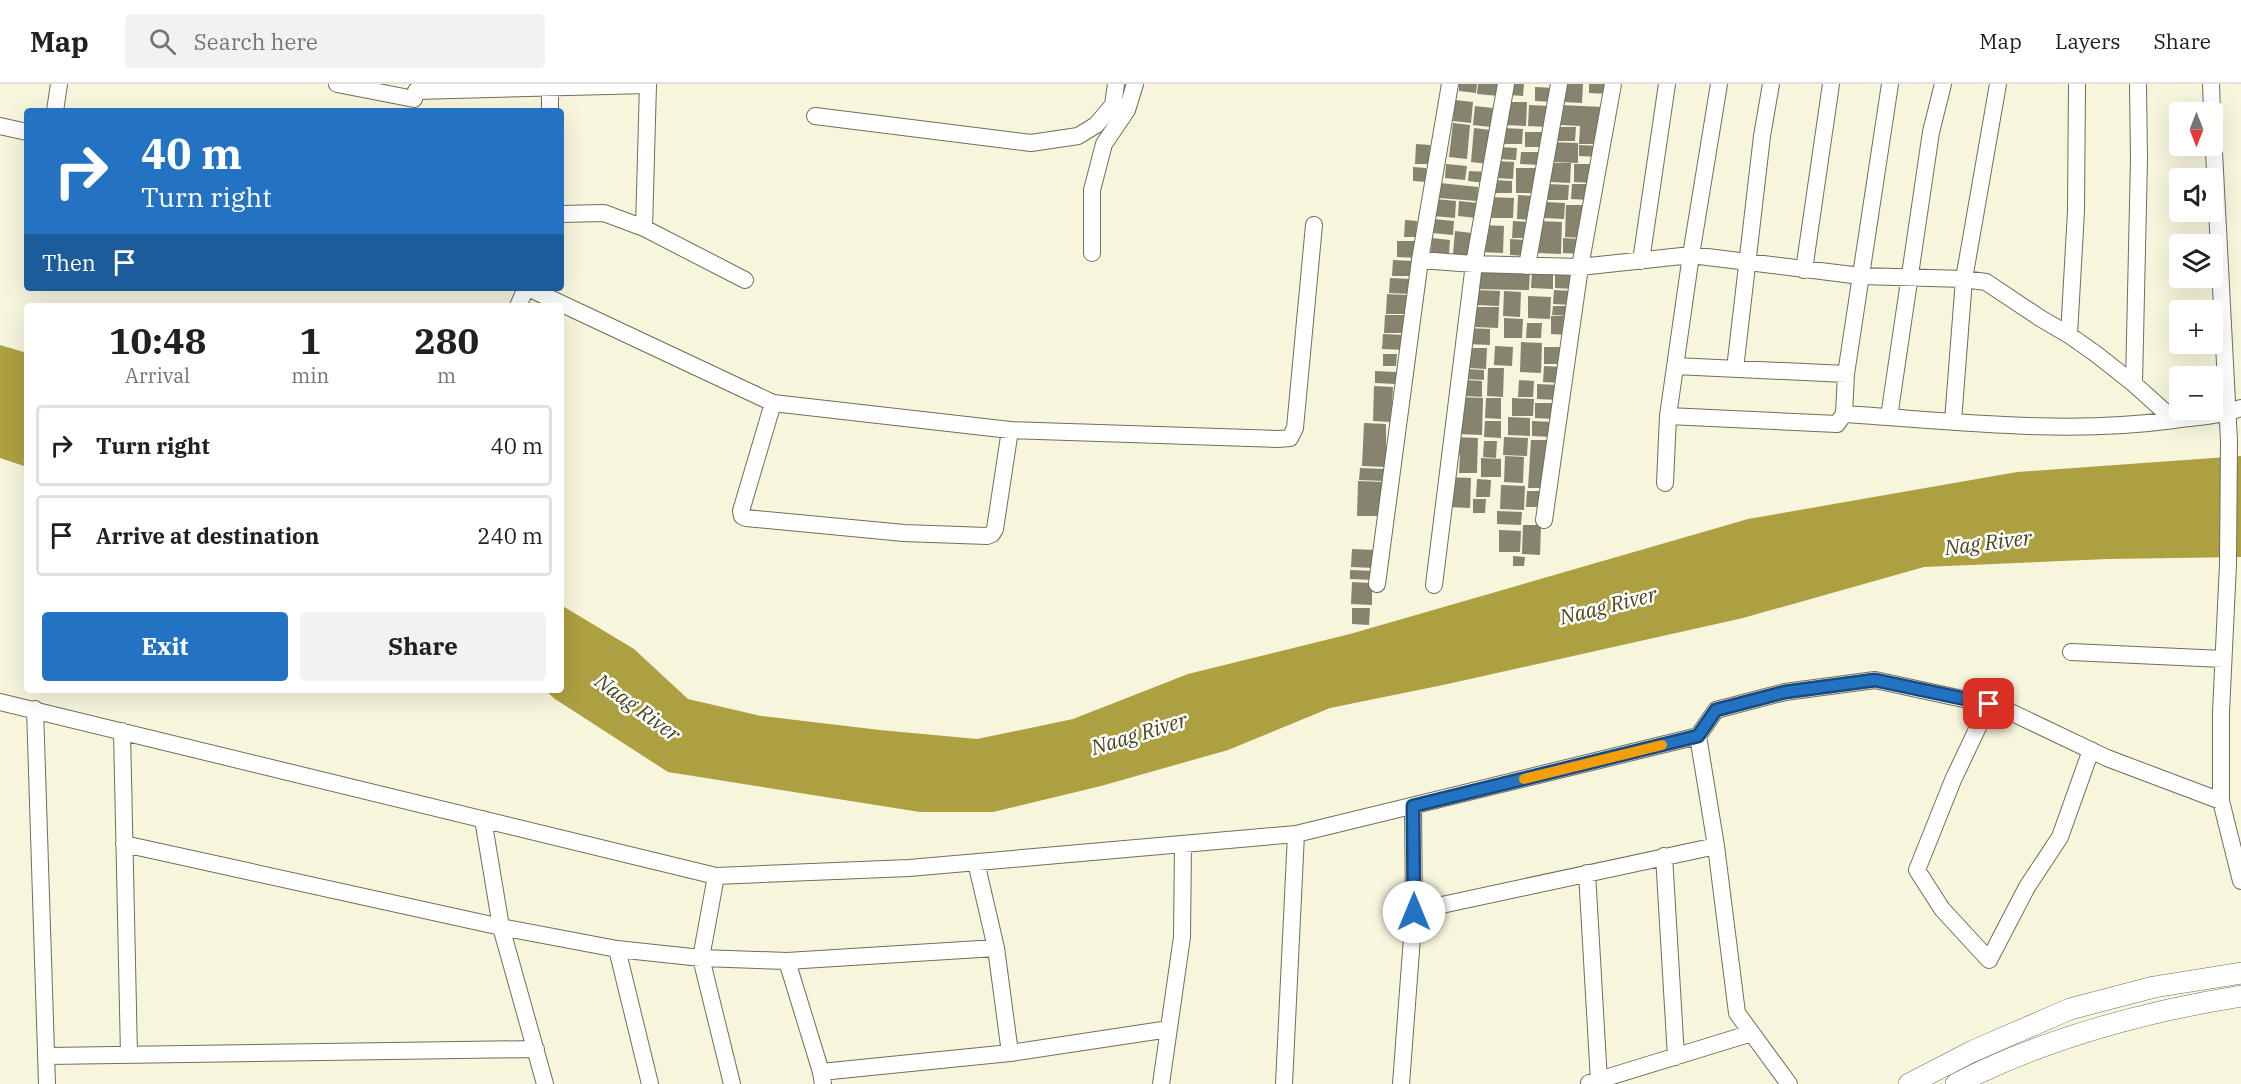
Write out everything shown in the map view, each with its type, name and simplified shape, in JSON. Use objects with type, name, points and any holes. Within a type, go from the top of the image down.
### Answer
[{"type":"main road","points":[[1909,1084],[1973,1051],[2070,1009],[2154,987],[2241,973]]},
{"type":"main road","points":[[1956,1084],[2076,1033],[2185,1005],[2241,996]]},
{"type":"street","points":[[55,108],[59,84]]},
{"type":"street","points":[[337,84],[415,96],[550,87],[648,84],[644,228]]},
{"type":"street","points":[[815,116],[1031,143],[1077,136],[1096,124],[1113,105],[1116,84]]},
{"type":"street","points":[[1092,253],[1092,190],[1095,178],[1104,144],[1127,110],[1135,84]]},
{"type":"street","points":[[1377,584],[1420,260],[1450,84]]},
{"type":"street","points":[[1434,585],[1474,264],[1506,84]]},
{"type":"street","points":[[1527,266],[1558,84]]},
{"type":"street","points":[[1544,520],[1580,267],[1613,84]]},
{"type":"street","points":[[1641,261],[1667,84]]},
{"type":"street","points":[[1665,483],[1668,416],[1719,84]]},
{"type":"street","points":[[1735,369],[1746,262],[1771,84]]},
{"type":"street","points":[[1804,270],[1831,84]]},
{"type":"street","points":[[1668,416],[1837,424],[1844,414],[1846,374],[1890,84]]},
{"type":"street","points":[[1889,417],[1931,132],[1942,84]]},
{"type":"street","points":[[1953,421],[1964,279],[1998,84]]},
{"type":"street","points":[[2069,335],[2076,210],[2078,84]]},
{"type":"street","points":[[2134,384],[2139,159],[2138,84]]},
{"type":"street","points":[[2211,84],[2212,102]]},
{"type":"street","points":[[550,87],[550,108]]},
{"type":"street","points":[[0,126],[24,131]]},
{"type":"street","points":[[2215,156],[2234,411],[2229,441],[2232,570],[2223,659],[2221,801],[2241,881]]},
{"type":"street","points":[[564,214],[604,213],[644,228],[745,280]]},
{"type":"street","points":[[564,305],[773,403],[1010,430],[1290,438],[1295,428],[1314,225]]},
{"type":"street","points":[[1420,260],[1580,267],[1691,255],[1861,276],[1964,279],[1986,282],[2069,335],[2134,384],[2169,416]]},
{"type":"street","points":[[533,291],[559,303]]},
{"type":"street","points":[[1675,366],[1846,374]]},
{"type":"street","points":[[773,403],[741,511],[742,516],[746,518],[904,533],[987,536],[995,529],[1010,430]]},
{"type":"street","points":[[1844,414],[2069,428],[2146,424],[2174,420]]},
{"type":"street","points":[[2071,652],[2223,659]]},
{"type":"street","points":[[0,702],[716,876],[909,868],[1296,834],[1698,736],[1716,710],[1785,692],[1875,680],[2000,707],[2091,750],[2221,801]]},
{"type":"street","points":[[1989,704],[1953,780],[1917,870],[1942,909],[1989,960],[2027,887],[2060,837],[2091,750]]},
{"type":"street","points":[[34,710],[47,1084]]},
{"type":"street","points":[[122,730],[129,1055]]},
{"type":"street","points":[[1698,736],[1716,846],[1737,1013],[1789,1084]]},
{"type":"street","points":[[1401,1084],[1414,912],[1413,806]]},
{"type":"street","points":[[483,819],[501,927],[545,1084]]},
{"type":"street","points":[[1284,1084],[1296,834]]},
{"type":"street","points":[[124,844],[501,927],[617,949],[701,958],[787,961],[996,948]]},
{"type":"street","points":[[1161,1084],[1182,937],[1183,844]]},
{"type":"street","points":[[1414,912],[1716,846]]},
{"type":"street","points":[[1664,856],[1676,1057]]},
{"type":"street","points":[[976,862],[996,948],[1010,1053]]},
{"type":"street","points":[[1587,873],[1593,1082],[1752,1033]]},
{"type":"street","points":[[716,876],[701,958],[732,1084]]},
{"type":"street","points":[[617,949],[650,1084]]},
{"type":"street","points":[[787,961],[822,1078],[1169,1029]]},
{"type":"street","points":[[46,1056],[536,1049]]},
{"type":"water","points":[[0,345],[24,352],[24,466],[0,458]]},
{"type":"water","points":[[2241,456],[2241,557],[2108,559],[1924,567],[1743,618],[1330,708],[1228,750],[1101,786],[993,812],[920,812],[668,772],[548,693],[564,693],[564,607],[634,649],[688,699],[761,716],[977,739],[1073,719],[1188,674],[1350,634],[1748,519],[2017,472]]},
{"type":"building","points":[[1459,84],[1477,84],[1476,93],[1459,91]]},
{"type":"building","points":[[1478,84],[1501,84],[1499,96],[1477,94]]},
{"type":"building","points":[[1510,84],[1524,84],[1523,96],[1510,95]]},
{"type":"building","points":[[1563,84],[1583,84],[1582,103],[1562,102]]},
{"type":"building","points":[[1589,84],[1609,84],[1609,94],[1589,93]]},
{"type":"building","points":[[1535,87],[1555,88],[1554,102],[1535,101]]},
{"type":"building","points":[[1455,100],[1473,102],[1471,123],[1453,121]]},
{"type":"building","points":[[1506,102],[1527,102],[1526,126],[1505,125]]},
{"type":"building","points":[[1529,105],[1549,106],[1548,127],[1528,126]]},
{"type":"building","points":[[1562,105],[1602,107],[1601,127],[1587,126],[1598,127],[1598,144],[1579,144],[1580,126],[1561,125]]},
{"type":"building","points":[[1475,106],[1493,108],[1491,127],[1473,125]]},
{"type":"building","points":[[1453,123],[1470,125],[1467,159],[1449,157]]},
{"type":"building","points":[[1559,127],[1576,127],[1575,141],[1558,141]]},
{"type":"building","points":[[1474,128],[1491,130],[1488,164],[1471,162]]},
{"type":"building","points":[[1503,128],[1523,129],[1522,144],[1503,144]]},
{"type":"building","points":[[1525,132],[1544,132],[1544,147],[1525,147]]},
{"type":"building","points":[[1551,142],[1578,143],[1578,163],[1551,162]]},
{"type":"building","points":[[1416,144],[1430,145],[1429,164],[1415,164]]},
{"type":"building","points":[[1579,145],[1599,146],[1598,157],[1579,156]]},
{"type":"building","points":[[1499,147],[1517,148],[1516,160],[1498,159]]},
{"type":"building","points":[[1521,152],[1543,152],[1542,165],[1520,164]]},
{"type":"building","points":[[1496,161],[1514,162],[1513,179],[1495,178]]},
{"type":"building","points":[[1551,163],[1571,163],[1570,183],[1551,182]]},
{"type":"building","points":[[1446,164],[1467,166],[1465,180],[1445,178]]},
{"type":"building","points":[[1574,164],[1593,164],[1592,183],[1574,182]]},
{"type":"building","points":[[1413,167],[1426,168],[1426,182],[1413,181]]},
{"type":"building","points":[[1516,168],[1538,168],[1538,193],[1516,193]]},
{"type":"building","points":[[1469,171],[1486,172],[1485,183],[1468,181]]},
{"type":"building","points":[[1493,180],[1512,181],[1512,193],[1492,193]]},
{"type":"building","points":[[1440,183],[1478,187],[1477,201],[1439,198]]},
{"type":"building","points":[[1548,184],[1569,185],[1568,200],[1548,200]]},
{"type":"building","points":[[1572,184],[1591,184],[1590,200],[1571,199]]},
{"type":"building","points":[[1518,195],[1534,196],[1533,220],[1517,219]]},
{"type":"building","points":[[1489,197],[1514,198],[1513,218],[1488,218]]},
{"type":"building","points":[[1435,199],[1456,201],[1455,218],[1433,216]]},
{"type":"building","points":[[1459,201],[1478,203],[1477,218],[1458,216]]},
{"type":"building","points":[[1545,202],[1565,203],[1564,219],[1544,218]]},
{"type":"building","points":[[1566,205],[1584,205],[1583,238],[1565,237]]},
{"type":"building","points":[[1433,219],[1454,221],[1453,235],[1432,233]]},
{"type":"building","points":[[1405,220],[1417,221],[1416,237],[1404,237]]},
{"type":"building","points":[[1513,221],[1530,222],[1529,238],[1512,238]]},
{"type":"building","points":[[1539,221],[1562,222],[1561,254],[1538,253]]},
{"type":"building","points":[[1482,225],[1504,226],[1503,253],[1481,252]]},
{"type":"building","points":[[1455,231],[1472,233],[1470,256],[1453,254]]},
{"type":"building","points":[[1432,238],[1450,240],[1449,254],[1431,252]]},
{"type":"building","points":[[1563,238],[1580,239],[1580,254],[1563,253]]},
{"type":"building","points":[[1510,239],[1527,240],[1526,256],[1510,255]]},
{"type":"building","points":[[1397,241],[1419,241],[1418,258],[1397,257]]},
{"type":"building","points":[[1393,260],[1413,261],[1412,276],[1392,276]]},
{"type":"building","points":[[1475,269],[1530,270],[1529,290],[1474,289]]},
{"type":"building","points":[[1555,269],[1574,270],[1574,289],[1555,288]]},
{"type":"building","points":[[1532,270],[1553,271],[1553,289],[1531,288]]},
{"type":"building","points":[[1390,278],[1412,279],[1411,294],[1389,293]]},
{"type":"building","points":[[1476,290],[1500,291],[1499,306],[1475,305]]},
{"type":"building","points":[[1554,290],[1572,291],[1571,305],[1553,304]]},
{"type":"building","points":[[1504,291],[1521,292],[1520,317],[1503,316]]},
{"type":"building","points":[[1387,294],[1407,295],[1407,314],[1386,314]]},
{"type":"building","points":[[1528,296],[1551,297],[1550,319],[1528,318]]},
{"type":"building","points":[[1553,306],[1572,306],[1572,316],[1552,315]]},
{"type":"building","points":[[1476,307],[1499,307],[1498,328],[1475,327]]},
{"type":"building","points":[[1385,315],[1407,315],[1406,333],[1384,333]]},
{"type":"building","points":[[1551,316],[1569,316],[1568,335],[1551,334]]},
{"type":"building","points":[[1504,318],[1523,319],[1522,338],[1504,338]]},
{"type":"building","points":[[1527,323],[1542,323],[1541,338],[1526,338]]},
{"type":"building","points":[[1467,328],[1490,329],[1490,345],[1467,344]]},
{"type":"building","points":[[1383,334],[1406,335],[1405,350],[1382,349]]},
{"type":"building","points":[[1521,342],[1542,343],[1541,373],[1520,372]]},
{"type":"building","points":[[1495,346],[1513,347],[1512,366],[1494,365]]},
{"type":"building","points":[[1544,347],[1566,347],[1565,364],[1544,364]]},
{"type":"building","points":[[1469,348],[1487,348],[1486,369],[1468,368]]},
{"type":"building","points":[[1383,354],[1397,354],[1396,366],[1383,366]]},
{"type":"building","points":[[1544,366],[1561,367],[1561,383],[1543,382]]},
{"type":"building","points":[[1488,368],[1504,368],[1503,397],[1487,396]]},
{"type":"building","points":[[1465,369],[1484,370],[1484,380],[1465,379]]},
{"type":"building","points":[[1375,371],[1396,372],[1396,384],[1375,383]]},
{"type":"building","points":[[1465,380],[1482,381],[1482,397],[1465,396]]},
{"type":"building","points":[[1519,380],[1534,381],[1533,397],[1518,397]]},
{"type":"building","points":[[1537,384],[1558,385],[1558,400],[1537,399]]},
{"type":"building","points":[[1374,386],[1393,387],[1391,422],[1373,421]]},
{"type":"building","points":[[1459,397],[1483,398],[1482,435],[1458,434]]},
{"type":"building","points":[[1486,398],[1501,398],[1501,419],[1485,418]]},
{"type":"building","points":[[1512,398],[1534,399],[1533,416],[1512,416]]},
{"type":"building","points":[[1535,403],[1554,403],[1554,419],[1535,418]]},
{"type":"building","points":[[1508,417],[1530,418],[1530,436],[1508,435]]},
{"type":"building","points":[[1485,421],[1501,421],[1501,438],[1484,437]]},
{"type":"building","points":[[1532,421],[1552,422],[1551,437],[1532,436]]},
{"type":"building","points":[[1364,423],[1386,424],[1386,467],[1362,466]]},
{"type":"building","points":[[1455,437],[1478,438],[1477,473],[1459,473],[1460,455],[1455,455]]},
{"type":"building","points":[[1504,437],[1528,438],[1527,456],[1503,455]]},
{"type":"building","points":[[1531,440],[1548,440],[1544,488],[1528,488]]},
{"type":"building","points":[[1484,441],[1497,441],[1496,458],[1483,457]]},
{"type":"building","points":[[1505,456],[1524,457],[1523,483],[1504,482]]},
{"type":"building","points":[[1481,458],[1501,459],[1501,477],[1481,477]]},
{"type":"building","points":[[1360,468],[1385,469],[1384,481],[1359,480]]},
{"type":"building","points":[[1449,477],[1471,478],[1470,508],[1448,507]]},
{"type":"building","points":[[1477,479],[1491,480],[1490,497],[1476,497]]},
{"type":"building","points":[[1358,481],[1384,482],[1382,516],[1357,516]]},
{"type":"building","points":[[1501,485],[1525,486],[1524,510],[1500,509]]},
{"type":"building","points":[[1527,491],[1541,491],[1540,507],[1526,507]]},
{"type":"building","points":[[1473,499],[1486,499],[1485,513],[1473,513]]},
{"type":"building","points":[[1497,511],[1522,512],[1521,525],[1497,524]]},
{"type":"building","points":[[1523,525],[1541,525],[1540,555],[1522,554]]},
{"type":"building","points":[[1499,530],[1521,531],[1520,552],[1499,552]]},
{"type":"building","points":[[1352,549],[1375,550],[1374,568],[1351,567]]},
{"type":"building","points":[[1513,556],[1525,557],[1524,566],[1513,566]]},
{"type":"building","points":[[1350,570],[1374,571],[1374,580],[1350,579]]},
{"type":"building","points":[[1352,582],[1372,583],[1372,605],[1351,604]]},
{"type":"building","points":[[1352,608],[1370,608],[1369,625],[1352,624]]},
{"type":"slow traffic","points":[[1524,779],[1662,745]]},
{"type":"route","points":[[1414,912],[1413,806],[1698,736],[1716,710],[1785,692],[1875,680],[1989,704]]},
{"type":"water label","name":"Nag River","points":[[1988,542]]},
{"type":"water label","name":"Naag River","points":[[1608,605]]},
{"type":"water label","name":"Naag River","points":[[638,707]]},
{"type":"water label","name":"Naag River","points":[[1139,733]]}]
